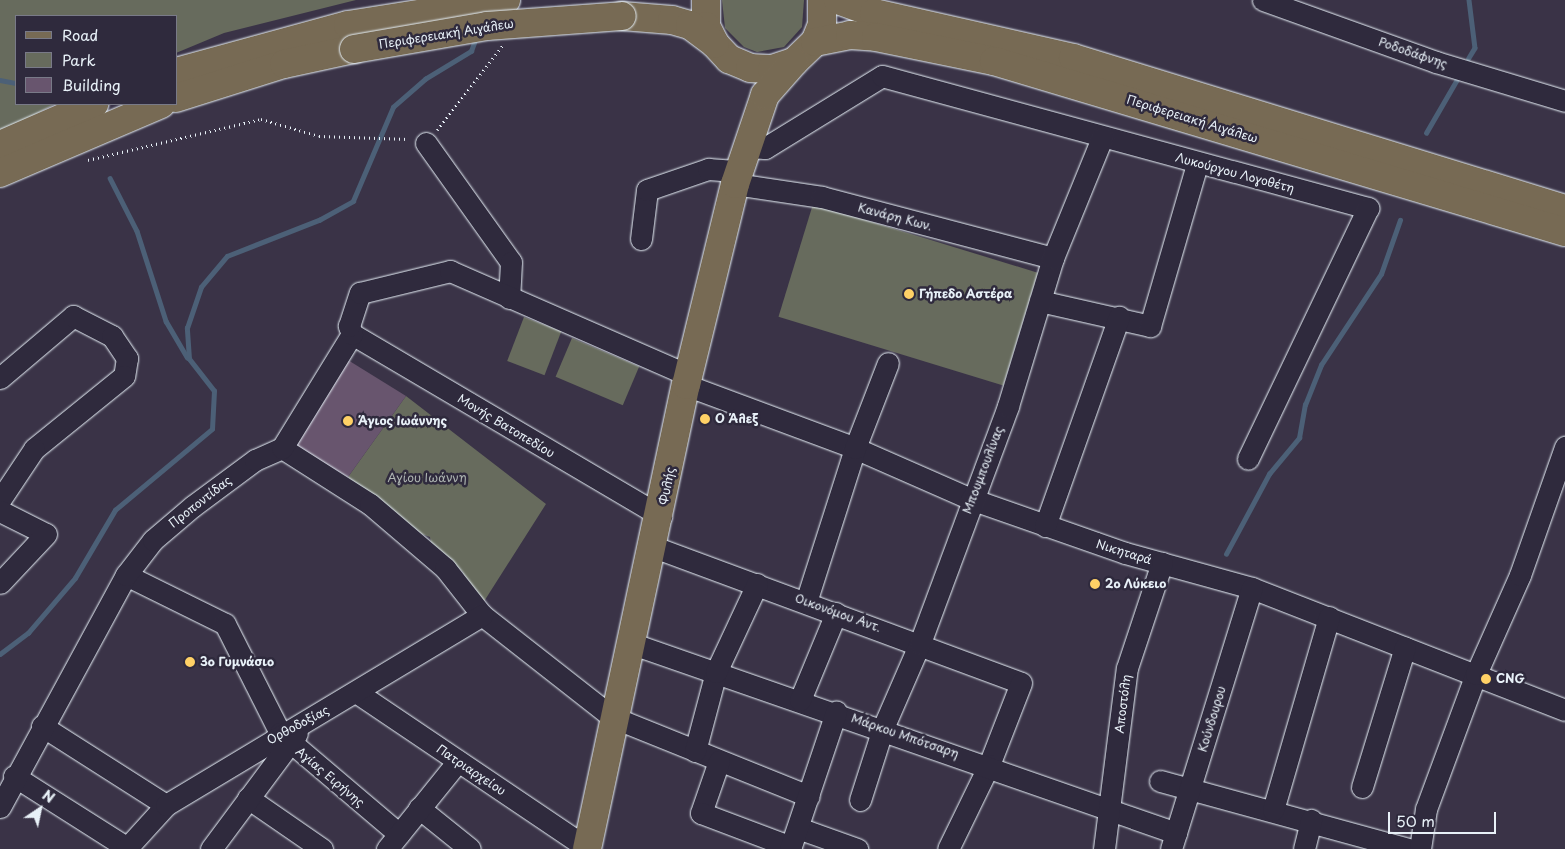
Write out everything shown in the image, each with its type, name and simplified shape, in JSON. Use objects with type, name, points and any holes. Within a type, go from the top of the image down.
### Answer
[{"type":"main road","name":"Περιφερειακή Αιγάλεω","points":[[178,72],[351,37],[506,0]]},
{"type":"main road","name":"Φυλής","points":[[706,0],[706,26],[746,91],[743,157]]},
{"type":"main road","points":[[815,42],[822,25],[822,0]]},
{"type":"main road","name":"Περιφερειακή Αιγάλεω","points":[[838,0],[874,13],[1072,58],[1565,209]]},
{"type":"main road","name":"Περιφερειακή Αιγάλεω","points":[[178,97],[284,64],[351,37],[622,16],[672,20],[690,26],[722,51],[750,68],[772,69],[794,62]]},
{"type":"main road","name":"Περιφερειακή Αιγάλεω","points":[[815,42],[850,35],[876,37],[994,61],[1565,232]]},
{"type":"main road","name":"Φυλής","points":[[579,846],[632,644],[661,516],[687,380],[743,157],[765,95],[794,62],[815,42]]},
{"type":"main road","points":[[0,145],[92,105]]},
{"type":"main road","points":[[0,173],[159,105]]},
{"type":"street","name":"Ροδοδάφνης","points":[[1263,0],[1436,62],[1565,101]]},
{"type":"street","name":"Λυκούργου Λογοθέτη","points":[[743,157],[765,148],[882,76],[1102,138],[1368,208],[1248,459]]},
{"type":"street","name":"Μπουμπουλίνας","points":[[860,800],[883,728],[920,643],[971,499],[1008,406],[1053,258],[1102,138]]},
{"type":"street","points":[[426,143],[511,262],[509,298]]},
{"type":"street","points":[[641,239],[647,190],[743,157]]},
{"type":"street","name":"Κανάρη Κων.","points":[[743,157],[822,197],[1053,258]]},
{"type":"street","points":[[1040,301],[1119,317],[1150,326],[1198,164]]},
{"type":"street","name":"Νικηταρά","points":[[352,334],[349,326],[360,293],[450,271],[687,380],[855,448],[971,499],[1045,526],[1162,563],[1252,588],[1565,710]]},
{"type":"street","points":[[0,378],[72,316],[112,336],[126,358],[124,376],[34,448],[0,500]]},
{"type":"street","points":[[1045,526],[1119,317]]},
{"type":"street","points":[[352,334],[282,448],[370,504],[444,568],[482,615],[612,717],[809,796]]},
{"type":"street","name":"Μονής Βατοπεδίου","points":[[352,334],[661,516]]},
{"type":"street","points":[[806,602],[855,448],[888,363]]},
{"type":"street","points":[[1420,849],[1426,809],[1476,674],[1520,575],[1565,447]]},
{"type":"street","name":"Προποντίδας","points":[[0,807],[14,776],[126,575],[153,540],[193,506],[255,460],[282,448]]},
{"type":"street","points":[[0,511],[46,534],[0,583]]},
{"type":"street","name":"Οικονόμου Αντ.","points":[[654,546],[1021,682],[989,765]]},
{"type":"street","name":"Αποστόλη","points":[[1104,849],[1111,813],[1128,668],[1162,563]]},
{"type":"street","name":"Αγίας Ειρήνης","points":[[126,575],[225,624],[285,739],[393,842]]},
{"type":"street","points":[[695,751],[716,672],[757,584]]},
{"type":"street","name":"Κούνδουρου","points":[[1174,841],[1252,588]]},
{"type":"street","points":[[800,700],[836,613]]},
{"type":"street","name":"Ορθοδοξίας","points":[[127,848],[166,805],[285,739],[304,724],[482,615]]},
{"type":"street","points":[[1273,810],[1329,617]]},
{"type":"street","name":"Μάρκου Μπότσαρη","points":[[632,644],[989,765],[1111,813],[1174,841]]},
{"type":"street","points":[[1362,788],[1405,647]]},
{"type":"street","name":"Πατριαρχείου","points":[[356,692],[579,846]]},
{"type":"street","points":[[793,841],[836,712]]},
{"type":"street","points":[[42,726],[166,805]]},
{"type":"street","points":[[211,849],[248,798],[285,739]]},
{"type":"street","points":[[719,760],[701,812],[793,841],[857,849]]},
{"type":"street","points":[[393,842],[458,761]]},
{"type":"street","points":[[948,849],[989,765]]},
{"type":"street","points":[[14,776],[127,848]]},
{"type":"street","points":[[1160,781],[1311,820],[1408,849]]},
{"type":"street","points":[[248,798],[322,849]]},
{"type":"street","points":[[419,808],[470,849]]},
{"type":"street","points":[[1304,849],[1311,820]]},
{"type":"path","points":[[82,161],[245,120],[273,120],[319,136],[383,136],[426,143],[507,40]]},
{"type":"green space","points":[[0,0],[356,0],[224,33],[178,52],[178,15],[15,15],[15,105],[53,105],[0,133]]},
{"type":"green space","points":[[722,0],[804,0],[802,27],[784,47],[757,52],[744,47],[725,28]]},
{"type":"green space","name":"Γήπεδο Αστέρα","points":[[813,204],[1038,273],[1003,386],[779,317]]},
{"type":"green space","points":[[524,317],[561,331],[544,375],[507,361]]},
{"type":"green space","points":[[572,338],[639,367],[623,405],[556,377]]},
{"type":"green space","name":"Αγίου Ιωάννη","points":[[406,396],[546,504],[483,603],[466,587],[463,572],[431,543],[430,537],[419,533],[419,540],[348,477]]},
{"type":"building","name":"Άγιος Ιωάννης","points":[[343,357],[406,396],[348,477],[294,445]]},
{"type":"waterway","points":[[1469,0],[1475,48],[1469,58]]},
{"type":"waterway","points":[[0,654],[28,633],[75,578],[115,510],[212,429],[214,391],[189,359],[187,328],[201,287],[227,256],[319,220],[353,201],[393,107],[425,79],[471,51],[476,37]]},
{"type":"waterway","points":[[1426,133],[1459,76]]},
{"type":"waterway","points":[[0,80],[15,83]]},
{"type":"waterway","points":[[110,178],[137,231],[166,321],[187,357]]},
{"type":"waterway","points":[[1226,554],[1269,474],[1299,438],[1305,405],[1321,365],[1381,274],[1400,220]]},
{"type":"place","name":"Γήπεδο Αστέρα","points":[[909,294]]},
{"type":"place","name":"Ο Άλεξ","points":[[705,419]]},
{"type":"place","name":"Άγιος Ιωάννης","points":[[348,421]]},
{"type":"place","name":"2ο Λύκειο","points":[[1095,584]]},
{"type":"place","name":"3ο Γυμνάσιο","points":[[190,662]]},
{"type":"place","name":"CNG","points":[[1486,679]]}]
